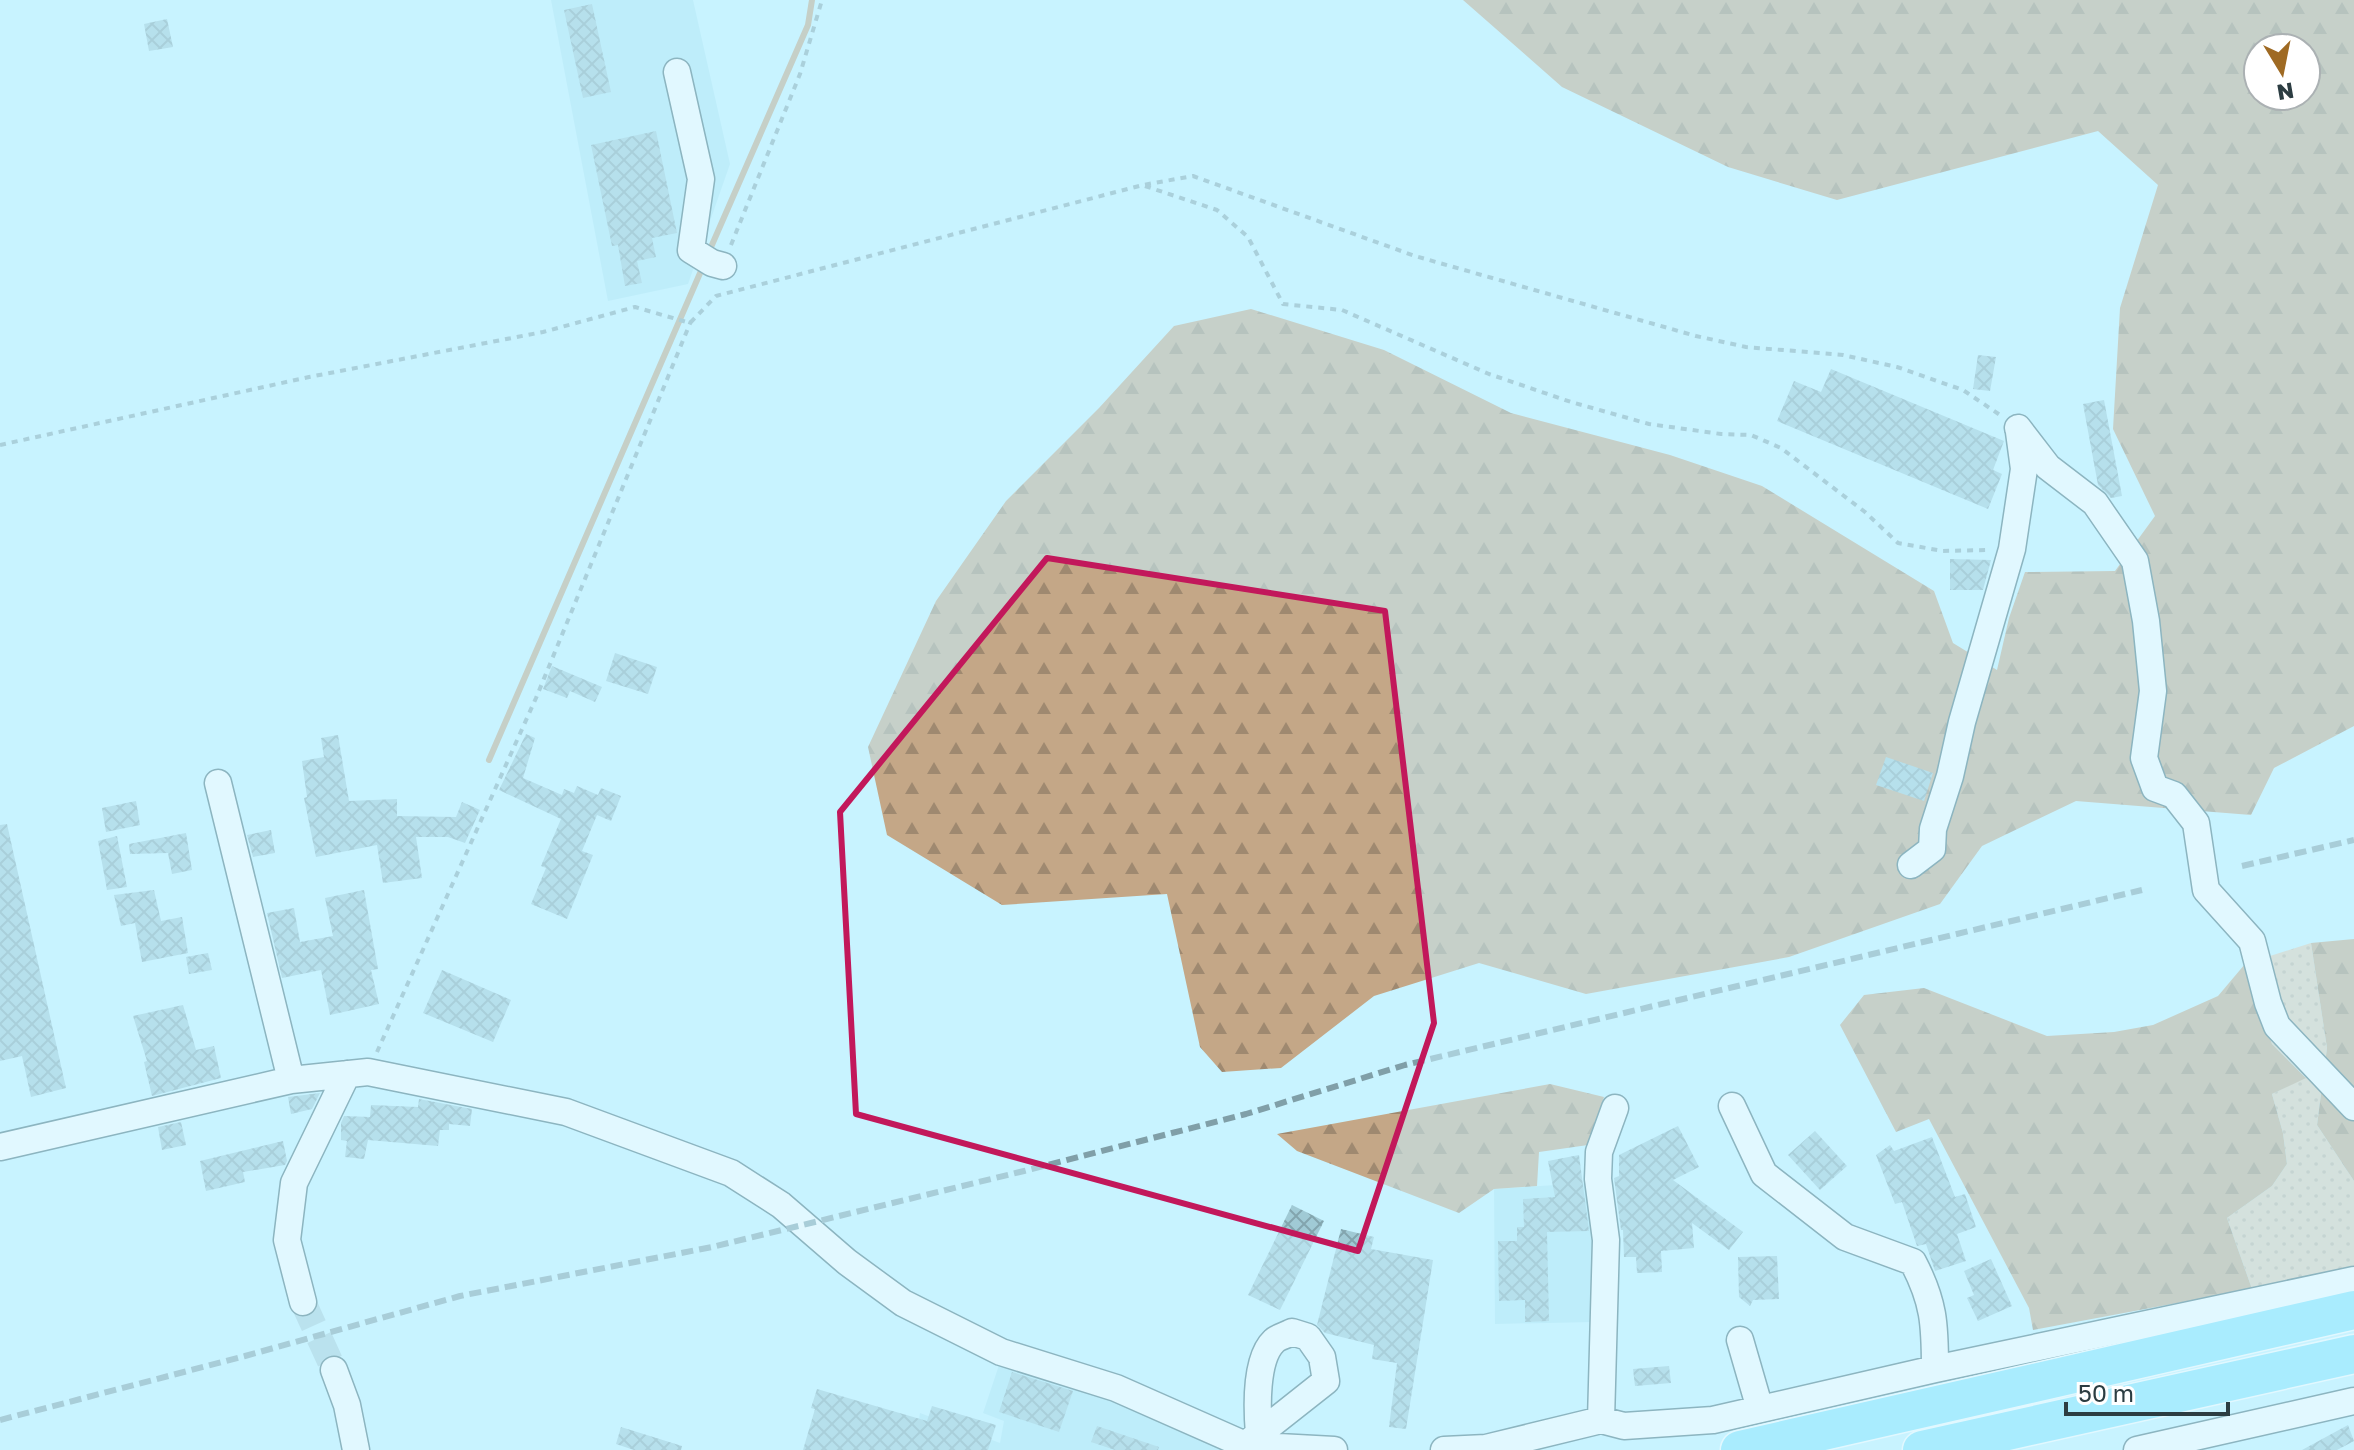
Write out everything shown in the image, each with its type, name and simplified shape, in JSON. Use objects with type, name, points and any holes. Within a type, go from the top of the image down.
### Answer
[{"type":"highway","points":[[1740,1450],[2354,1310]]},
{"type":"highway","points":[[1922,1450],[2354,1354]]},
{"type":"street","points":[[677,72],[701,179],[691,250],[711,261]]},
{"type":"street","points":[[1911,865],[1932,849],[1933,829],[2012,549],[2024,469],[2018,428]]},
{"type":"street","points":[[2018,428],[2048,467],[2095,503],[2135,561],[2146,621],[2153,691],[2144,758],[2155,788],[2174,795],[2196,823],[2206,890],[2252,941],[2277,1026],[2354,1107]]},
{"type":"street","points":[[218,783],[291,1080]]},
{"type":"street","points":[[303,1302],[287,1240],[294,1183],[358,1073]]},
{"type":"street","points":[[0,1147],[291,1080],[358,1073],[566,1112],[731,1173],[781,1205],[847,1262],[903,1303],[1001,1352],[1116,1388],[1249,1443],[1334,1450]]},
{"type":"street","points":[[1732,1106],[1764,1174],[1845,1237],[1913,1262],[1928,1289],[1935,1325],[1935,1369]]},
{"type":"street","points":[[1601,1420],[1606,1240],[1598,1179],[1599,1152],[1615,1108]]},
{"type":"street","points":[[1444,1450],[1486,1448],[1601,1420],[1624,1426],[1713,1420],[1935,1369],[2354,1280]]},
{"type":"street","points":[[1740,1340],[1760,1409]]},
{"type":"street","points":[[334,1370],[347,1405],[356,1450]]},
{"type":"street","points":[[2137,1450],[2354,1401]]},
{"type":"path","points":[[716,296],[711,261],[800,74],[822,0]]},
{"type":"path","points":[[358,1073],[536,698],[689,322],[716,296],[1143,185],[1193,176],[1415,256],[1681,332],[1746,347],[1843,355],[1897,367],[1963,390],[2018,428]]},
{"type":"path","points":[[1143,185],[1217,210],[1248,237],[1283,304],[1342,310],[1489,374],[1649,424],[1751,435],[1781,448],[1865,512],[1898,543],[1943,551],[2012,549]]},
{"type":"path","points":[[0,445],[309,377],[543,332],[635,307],[689,322]]},
{"type":"highlighted area","points":[[1047,558],[1385,611],[1434,1023],[1358,1251],[856,1114],[840,812]]},
{"type":"shaded area","points":[[551,0],[693,0],[730,164],[688,284],[608,301]]},
{"type":"shaded area","points":[[2311,943],[2327,1048],[2317,1125],[2354,1181],[2354,1269],[2252,1289],[2227,1218],[2272,1186],[2287,1164],[2283,1133],[2272,1094],[2306,1077],[2272,1044],[2245,964]]},
{"type":"shaded area","points":[[1588,1183],[1593,1191],[1593,1322],[1495,1324],[1494,1189]]},
{"type":"shaded area","points":[[1000,1362],[1114,1399],[1247,1450],[914,1450],[920,1413],[1000,1443],[1004,1421],[983,1413]]},
{"type":"green space","points":[[1463,0],[2354,0],[2354,726],[2274,768],[2251,815],[2076,801],[1982,846],[1940,904],[1789,957],[1586,994],[1479,963],[1374,996],[1281,1068],[1222,1072],[1200,1047],[1167,894],[1002,905],[887,835],[868,747],[936,601],[1006,501],[1099,408],[1174,326],[1251,309],[1384,350],[1511,413],[1670,455],[1762,486],[1934,591],[1953,643],[1997,670],[2009,618],[2025,572],[2115,571],[2155,516],[2113,429],[2120,308],[2158,185],[2098,131],[1837,200],[1728,167],[1562,87]]},
{"type":"green space","points":[[2354,939],[2354,1181],[2317,1125],[2327,1048],[2311,943]]},
{"type":"green space","points":[[2245,964],[2272,1044],[2306,1078],[2272,1094],[2283,1133],[2287,1164],[2272,1186],[2227,1218],[2252,1289],[2033,1330],[2029,1308],[1929,1119],[1896,1132],[1840,1025],[1864,995],[1924,988],[2047,1036],[2114,1032],[2153,1025],[2218,996]]},
{"type":"green space","points":[[1550,1084],[1604,1097],[1588,1145],[1539,1152],[1537,1186],[1494,1189],[1459,1213],[1297,1151],[1277,1134]]},
{"type":"building","points":[[592,4],[611,92],[583,98],[564,10]]},
{"type":"building","points":[[167,19],[173,47],[149,51],[144,24]]},
{"type":"building","points":[[656,131],[677,233],[652,238],[656,257],[637,261],[642,283],[625,286],[618,245],[612,246],[591,145]]},
{"type":"building","points":[[1978,355],[1996,357],[1990,391],[1973,389]]},
{"type":"building","points":[[1831,369],[2004,441],[1993,470],[2002,474],[1988,509],[1777,421],[1794,381],[1821,392]]},
{"type":"building","points":[[2104,400],[2122,496],[2111,498],[2098,485],[2083,404]]},
{"type":"building","points":[[1950,559],[1991,560],[1983,590],[1950,590]]},
{"type":"building","points":[[615,653],[657,667],[648,694],[606,681]]},
{"type":"building","points":[[552,666],[602,687],[595,702],[570,691],[567,698],[543,689]]},
{"type":"building","points":[[526,734],[535,738],[523,778],[562,795],[564,789],[574,793],[577,786],[598,795],[601,788],[621,796],[611,821],[597,815],[582,851],[593,855],[567,919],[531,904],[546,868],[541,866],[561,819],[499,790]]},
{"type":"building","points":[[338,735],[349,801],[397,799],[397,816],[456,817],[462,802],[480,810],[465,843],[448,837],[416,837],[422,878],[383,883],[377,845],[316,857],[304,798],[307,797],[302,761],[324,757],[321,738]]},
{"type":"building","points":[[1886,757],[1933,773],[1924,801],[1876,785]]},
{"type":"building","points":[[136,801],[140,825],[106,832],[102,808]]},
{"type":"building","points":[[7,824],[66,1088],[31,1097],[22,1056],[0,1061],[0,825]]},
{"type":"building","points":[[271,830],[275,853],[253,857],[247,835]]},
{"type":"building","points":[[186,833],[192,870],[172,874],[168,853],[130,854],[129,844]]},
{"type":"building","points":[[117,836],[127,887],[107,890],[98,841]]},
{"type":"building","points":[[154,890],[161,921],[182,917],[188,953],[142,962],[135,923],[121,926],[114,895]]},
{"type":"building","points":[[364,890],[378,969],[371,970],[379,1004],[330,1015],[321,970],[282,978],[267,913],[294,908],[300,942],[333,936],[325,898]]},
{"type":"building","points":[[208,953],[212,970],[189,974],[186,957]]},
{"type":"building","points":[[442,970],[511,1000],[493,1042],[423,1013]]},
{"type":"building","points":[[183,1005],[196,1050],[214,1046],[221,1078],[152,1096],[144,1062],[147,1061],[133,1016]]},
{"type":"building","points":[[320,1093],[312,1109],[291,1114],[288,1097]]},
{"type":"building","points":[[419,1099],[472,1109],[470,1126],[449,1124],[449,1130],[440,1130],[438,1146],[368,1140],[364,1159],[345,1157],[347,1141],[341,1140],[344,1116],[370,1117],[371,1105],[418,1107]]},
{"type":"building","points":[[181,1122],[186,1145],[162,1150],[158,1127]]},
{"type":"building","points":[[1678,1126],[1699,1167],[1673,1180],[1743,1232],[1729,1250],[1692,1223],[1694,1248],[1661,1251],[1662,1272],[1637,1273],[1636,1257],[1624,1257],[1614,1178],[1619,1176],[1619,1155]]},
{"type":"building","points":[[1815,1131],[1847,1166],[1820,1190],[1788,1155]]},
{"type":"building","points":[[1932,1137],[1955,1197],[1965,1194],[1976,1227],[1957,1234],[1966,1261],[1935,1271],[1926,1244],[1917,1246],[1902,1202],[1895,1204],[1876,1155],[1890,1145],[1894,1151]]},
{"type":"building","points":[[283,1141],[285,1165],[243,1172],[245,1182],[206,1191],[200,1161]]},
{"type":"building","points":[[1579,1155],[1589,1231],[1547,1232],[1549,1321],[1525,1322],[1525,1300],[1499,1301],[1498,1241],[1517,1241],[1517,1227],[1524,1227],[1523,1199],[1555,1197],[1548,1161]]},
{"type":"building","points":[[1292,1205],[1324,1221],[1280,1310],[1248,1295]]},
{"type":"building","points":[[1341,1229],[1374,1237],[1371,1249],[1433,1260],[1406,1429],[1389,1427],[1397,1363],[1372,1359],[1374,1345],[1325,1333],[1317,1325]]},
{"type":"building","points":[[1777,1256],[1779,1299],[1753,1300],[1750,1306],[1739,1297],[1738,1257]]},
{"type":"building","points":[[1991,1259],[2012,1306],[1978,1321],[1967,1298],[1974,1295],[1964,1271]]},
{"type":"building","points":[[1669,1366],[1671,1383],[1635,1386],[1633,1369]]},
{"type":"building","points":[[1012,1372],[1073,1391],[1059,1432],[999,1412]]},
{"type":"building","points":[[817,1389],[927,1421],[932,1406],[996,1425],[988,1450],[803,1450],[815,1409],[811,1408]]},
{"type":"building","points":[[2348,1425],[2354,1441],[2337,1450],[2302,1450]]},
{"type":"building","points":[[1097,1426],[1159,1447],[1158,1450],[1115,1450],[1091,1442]]},
{"type":"building","points":[[621,1427],[682,1446],[681,1450],[634,1450],[616,1444]]},
{"type":"waterway","points":[[708,254],[808,25],[812,0]]},
{"type":"waterway","points":[[489,760],[704,264]]},
{"type":"tunnel","points":[[303,1302],[334,1370]]},
{"type":"railway","points":[[2242,866],[2354,840]]},
{"type":"railway","points":[[0,1420],[460,1296],[712,1247],[1246,1114],[1405,1065],[2142,890]]}]
